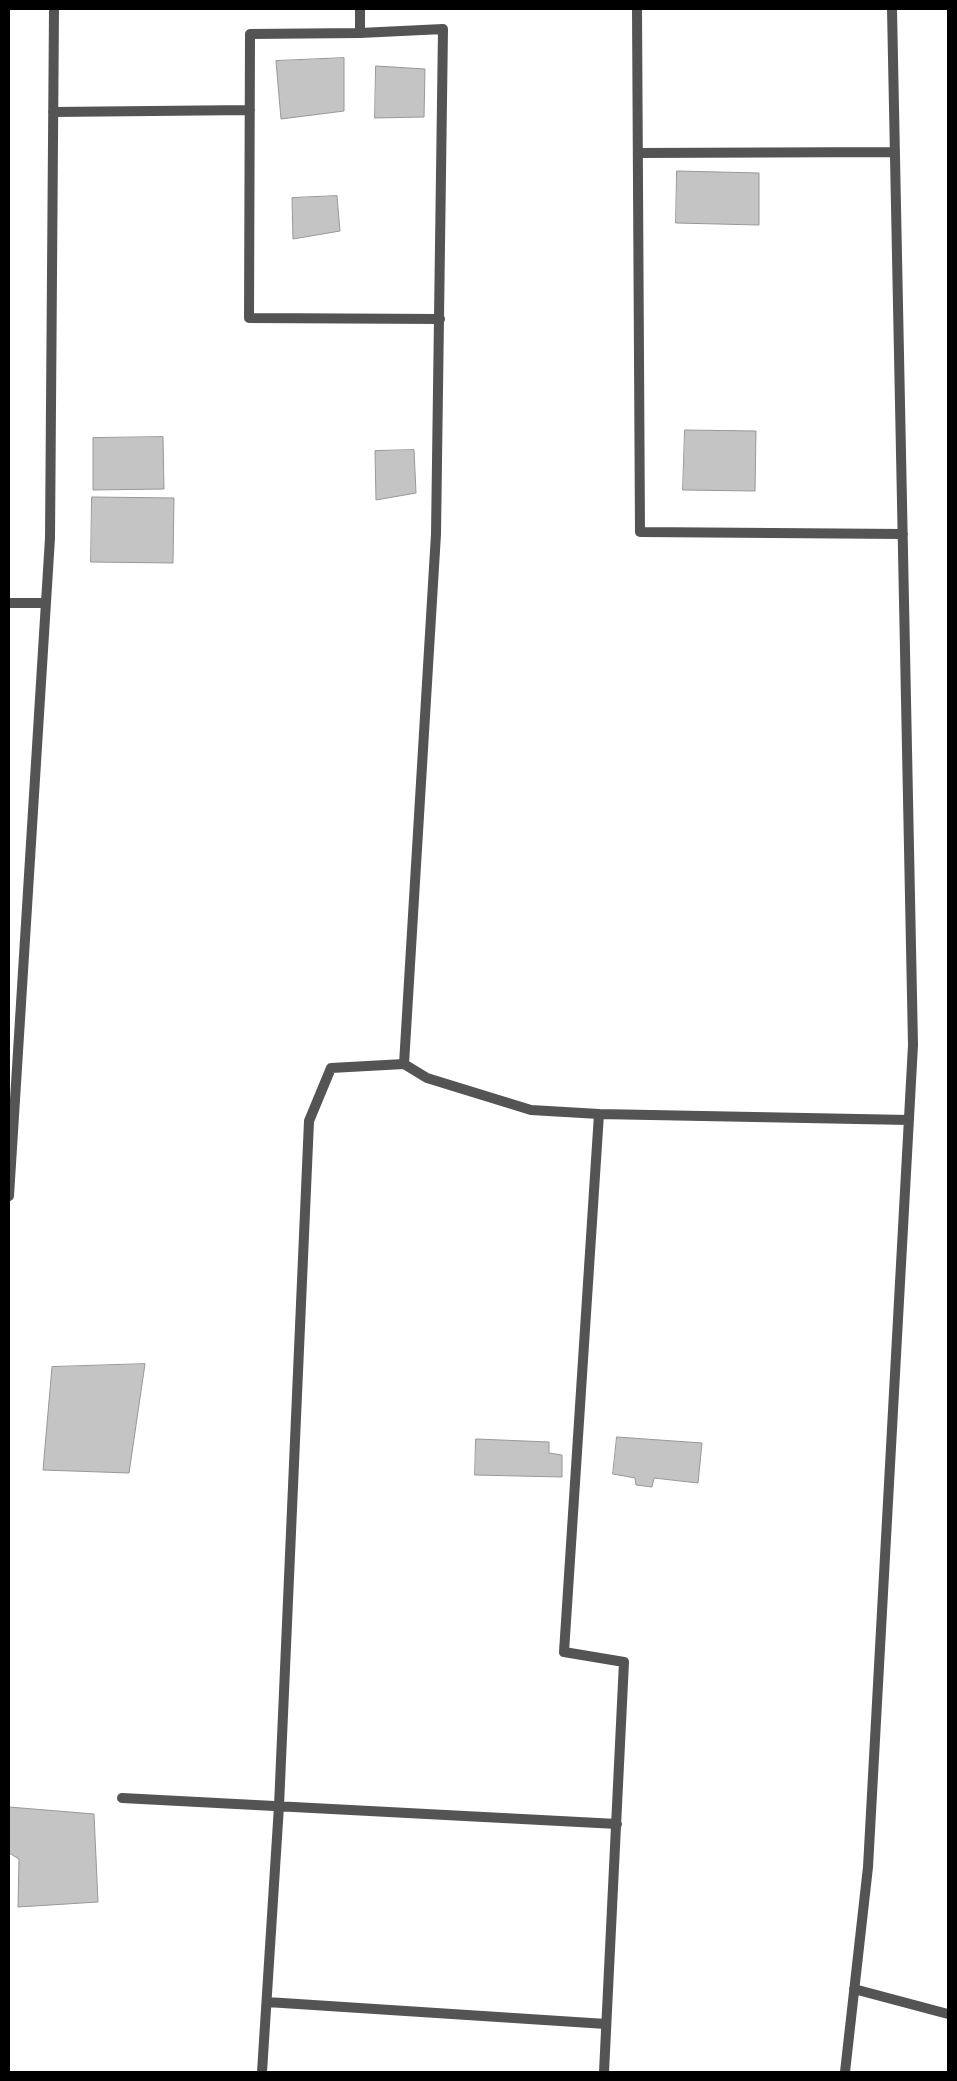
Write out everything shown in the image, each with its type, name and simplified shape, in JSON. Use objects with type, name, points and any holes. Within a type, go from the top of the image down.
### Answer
[{"type":"street","points":[[9,1196],[50,538],[54,9]]},
{"type":"street","points":[[360,9],[360,33]]},
{"type":"street","points":[[637,9],[640,532],[903,534]]},
{"type":"street","points":[[845,2072],[868,1866],[913,1045],[892,9]]},
{"type":"street","points":[[404,1064],[436,534],[440,319],[444,29],[360,33],[250,34],[249,318],[440,319]]},
{"type":"street","points":[[53,112],[250,110]]},
{"type":"street","points":[[638,152],[895,152]]},
{"type":"street","points":[[9,603],[46,603]]},
{"type":"street","points":[[262,2072],[280,1806],[309,1120],[331,1068],[404,1064],[427,1078],[531,1110],[599,1114],[909,1120]]},
{"type":"street","points":[[599,1114],[564,1652],[624,1662],[604,2072]]},
{"type":"street","points":[[122,1798],[617,1824]]},
{"type":"street","points":[[854,1989],[948,2014]]},
{"type":"street","points":[[267,2002],[606,2024]]},
{"type":"building","points":[[344,58],[344,111],[281,119],[276,61]]},
{"type":"building","points":[[376,66],[425,69],[424,117],[375,118]]},
{"type":"building","points":[[677,171],[759,173],[759,225],[676,223]]},
{"type":"building","points":[[337,196],[340,231],[293,239],[292,198]]},
{"type":"building","points":[[685,430],[756,431],[755,491],[683,490]]},
{"type":"building","points":[[163,437],[164,489],[93,490],[93,438]]},
{"type":"building","points":[[414,450],[416,493],[376,500],[375,451]]},
{"type":"building","points":[[92,497],[174,498],[173,563],[91,562]]},
{"type":"building","points":[[145,1364],[129,1473],[43,1470],[52,1367]]},
{"type":"building","points":[[617,1437],[702,1443],[698,1483],[654,1478],[652,1487],[636,1485],[635,1478],[613,1474]]},
{"type":"building","points":[[476,1439],[549,1442],[549,1453],[562,1455],[562,1477],[475,1475]]},
{"type":"building","points":[[9,1807],[94,1814],[98,1902],[18,1907],[19,1859],[9,1853]]}]
